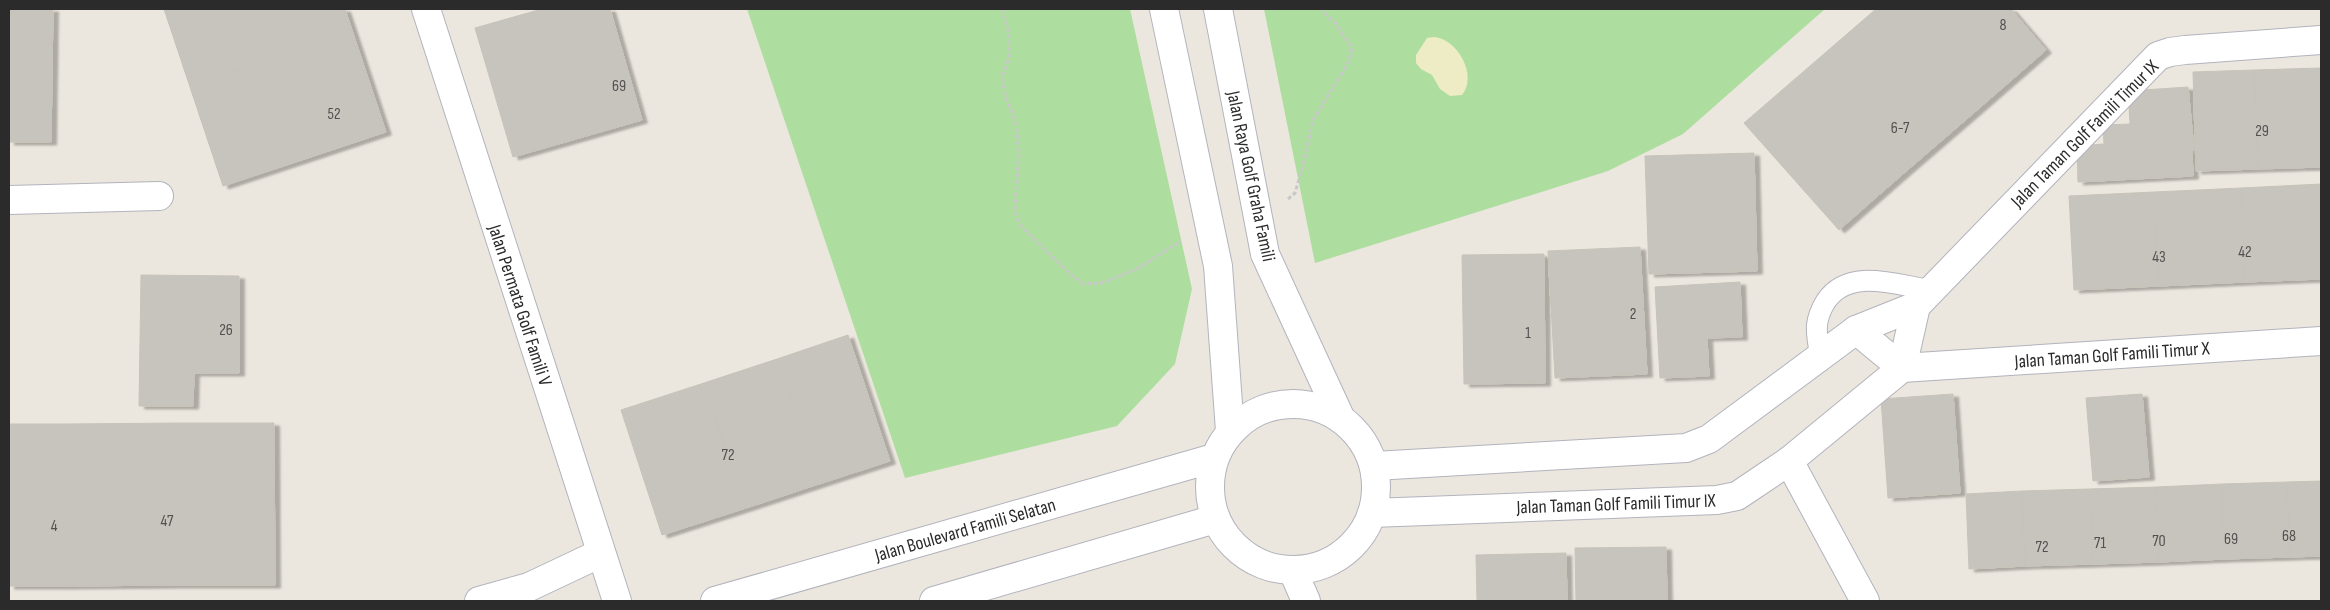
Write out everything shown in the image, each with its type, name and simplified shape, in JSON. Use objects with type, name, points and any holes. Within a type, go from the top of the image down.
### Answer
[{"type":"street","name":"Jalan Permata Golf Famili V","points":[[426,9],[618,601]]},
{"type":"street","points":[[1164,9],[1218,266],[1230,431]]},
{"type":"street","name":"Jalan Raya Golf Graha Famili","points":[[1218,9],[1265,254],[1341,419]]},
{"type":"street","name":"Jalan Taman Golf Famili Timur IX","points":[[1374,466],[1686,448],[1709,439],[1856,330],[1923,298],[2158,56],[2185,50],[2321,40]]},
{"type":"street","points":[[9,200],[159,196]]},
{"type":"street","points":[[1856,330],[1902,368],[1923,298]]},
{"type":"street","name":"Jalan Taman Golf Famili Timur X","points":[[1902,368],[2321,341]]},
{"type":"street","name":"Jalan Taman Golf Famili Timur IX","points":[[1372,513],[1717,500],[1737,496],[1788,461],[1902,368]]},
{"type":"street","points":[[1296,404],[1319,408],[1341,419],[1355,432],[1366,448],[1374,466],[1376,490],[1372,513],[1361,536],[1342,555],[1319,566],[1293,571],[1268,567],[1246,556],[1228,540],[1215,519],[1210,498],[1210,478],[1214,458],[1230,431],[1249,416],[1272,406],[1296,404]]},
{"type":"street","name":"Jalan Boulevard Famili Selatan","points":[[715,601],[1214,458]]},
{"type":"street","points":[[1788,461],[1865,601]]},
{"type":"street","points":[[934,601],[1215,519]]},
{"type":"street","points":[[479,601],[529,587],[601,553]]},
{"type":"street","points":[[1293,571],[1306,601]]},
{"type":"lane","points":[[1820,356],[1817,327],[1819,314],[1830,294],[1843,284],[1858,280],[1872,280],[1923,298]]},
{"type":"path","points":[[1002,9],[1008,28],[1009,57],[1002,77],[1005,95],[1016,122],[1019,152],[1015,209],[1019,224],[1070,274],[1084,284],[1102,283],[1137,268],[1182,240],[1210,231]]},
{"type":"path","points":[[1257,216],[1276,210],[1294,194],[1303,166],[1313,120],[1348,63],[1352,48],[1336,24],[1321,9]]},
{"type":"green space","points":[[747,9],[1130,9],[1192,289],[1175,364],[1117,426],[905,478]]},
{"type":"green space","points":[[1264,9],[1825,9],[1683,134],[1608,171],[1315,263]]},
{"type":"sand","points":[[1427,38],[1443,39],[1451,44],[1463,60],[1468,78],[1462,95],[1450,96],[1440,89],[1432,75],[1421,69],[1416,63],[1416,55]]},
{"type":"building","points":[[9,9],[53,9],[51,142],[9,142]]},
{"type":"building","points":[[164,9],[345,9],[353,33],[190,87]]},
{"type":"building","points":[[542,9],[610,9],[642,120],[513,157],[475,28]]},
{"type":"building","points":[[1876,9],[1886,9],[1976,111],[1904,173],[1810,66]]},
{"type":"building","points":[[1886,9],[2011,9],[2046,50],[1976,111]]},
{"type":"building","points":[[353,33],[386,132],[223,186],[190,87]]},
{"type":"building","points":[[1810,66],[1904,173],[1839,230],[1744,123]]},
{"type":"building","points":[[2321,68],[2321,167],[2258,169],[2254,70]]},
{"type":"building","points":[[2254,70],[2258,169],[2196,171],[2193,72]]},
{"type":"building","points":[[2188,87],[2194,150],[2192,150],[2193,176],[2078,182],[2077,146],[2104,144],[2103,125],[2130,124],[2128,91]]},
{"type":"building","points":[[1754,153],[1757,271],[1649,274],[1645,156]]},
{"type":"building","points":[[2321,184],[2321,279],[2245,282],[2241,188]]},
{"type":"building","points":[[2241,188],[2245,282],[2159,286],[2154,192]]},
{"type":"building","points":[[2154,192],[2159,286],[2074,290],[2069,196]]},
{"type":"building","points":[[1640,247],[1647,374],[1555,378],[1548,251]]},
{"type":"building","points":[[1544,254],[1545,383],[1464,384],[1462,255]]},
{"type":"building","points":[[141,275],[239,276],[239,373],[194,373],[193,406],[139,406]]},
{"type":"building","points":[[1740,282],[1742,337],[1707,338],[1709,376],[1660,378],[1655,287]]},
{"type":"building","points":[[848,335],[890,461],[819,484],[777,359]]},
{"type":"building","points":[[777,359],[819,484],[746,508],[704,383]]},
{"type":"building","points":[[704,383],[746,508],[662,535],[621,410]]},
{"type":"building","points":[[1953,394],[1960,493],[1888,498],[1881,399]]},
{"type":"building","points":[[2142,394],[2149,477],[2093,481],[2086,398]]},
{"type":"building","points":[[178,423],[178,585],[67,586],[67,424]]},
{"type":"building","points":[[178,423],[274,423],[275,585],[178,585]]},
{"type":"building","points":[[9,424],[67,424],[67,586],[9,586]]},
{"type":"building","points":[[2321,481],[2321,556],[2290,557],[2287,482]]},
{"type":"building","points":[[2287,482],[2290,557],[2225,559],[2222,484]]},
{"type":"building","points":[[2222,484],[2225,559],[2159,562],[2156,487]]},
{"type":"building","points":[[2156,487],[2159,562],[2093,564],[2090,489]]},
{"type":"building","points":[[2090,489],[2093,564],[2025,566],[2022,491]]},
{"type":"building","points":[[2022,491],[2025,566],[1969,569],[1966,494]]},
{"type":"building","points":[[1666,547],[1667,601],[1576,601],[1575,548]]},
{"type":"building","points":[[1566,553],[1567,601],[1477,601],[1476,555]]}]
